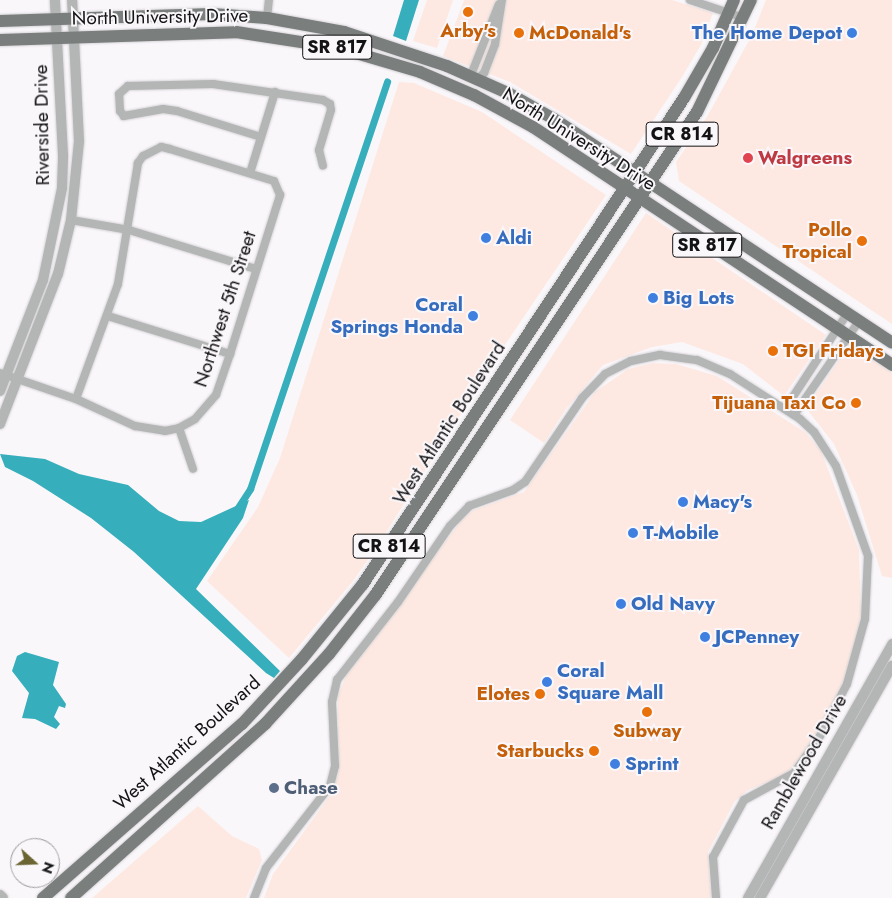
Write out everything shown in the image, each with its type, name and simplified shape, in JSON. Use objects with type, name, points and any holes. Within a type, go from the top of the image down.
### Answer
[{"type":"main road","name":"West Atlantic Boulevard","points":[[43,898],[220,744],[276,688],[291,672],[382,557],[698,74],[734,0]]},
{"type":"main road","name":"West Atlantic Boulevard","points":[[71,898],[202,783],[289,699],[363,612],[406,552],[697,112],[744,18],[751,0]]},
{"type":"main road","name":"North University Drive","points":[[0,21],[72,17],[212,14],[266,18],[344,32],[474,77],[508,93],[650,182],[892,343]]},
{"type":"main road","points":[[236,32],[261,25],[266,18]]},
{"type":"main road","name":"North University Drive","points":[[0,40],[236,32],[339,48],[383,59],[474,95],[533,127],[892,364]]},
{"type":"main road","points":[[447,83],[468,83],[474,77]]},
{"type":"main road","points":[[474,95],[489,92],[508,93]]},
{"type":"street","name":"Riverside Drive","points":[[0,391],[3,374],[43,280],[58,212],[64,156],[55,0]]},
{"type":"street","name":"Riverside Drive","points":[[0,424],[58,274],[71,220],[79,140],[72,0]]},
{"type":"street","points":[[266,18],[269,0]]},
{"type":"street","points":[[474,77],[484,73],[495,44],[502,0]]},
{"type":"street","points":[[690,0],[744,18]]},
{"type":"street","points":[[262,137],[177,111],[163,109],[124,116],[120,111],[119,94],[128,86],[213,84],[298,94],[330,104],[331,110],[319,150],[322,166]]},
{"type":"street","points":[[76,399],[108,316],[129,230],[138,163],[150,151],[170,149],[250,173],[275,92]]},
{"type":"street","name":"Northwest 5th Street","points":[[179,428],[195,419],[216,395],[280,195],[279,188],[274,181],[250,173]]},
{"type":"street","points":[[71,220],[129,230],[256,269]]},
{"type":"street","points":[[794,415],[843,332],[847,314]]},
{"type":"street","points":[[108,316],[230,354]]},
{"type":"street","points":[[785,409],[843,332],[858,321]]},
{"type":"street","points":[[254,898],[266,868],[330,786],[335,766],[332,702],[334,690],[343,672],[398,602],[459,515],[469,506],[513,490],[525,482],[595,383],[631,361],[660,355],[684,357],[730,374],[794,415],[824,444],[836,466],[862,534],[868,566],[865,619],[847,684],[820,736],[794,773],[744,800],[716,847],[712,873],[716,898]]},
{"type":"street","points":[[3,374],[76,399],[135,426],[165,430],[179,428],[193,469]]},
{"type":"street","name":"Ramblewood Drive","points":[[748,898],[892,644]]},
{"type":"street","name":"Ramblewood Drive","points":[[760,898],[892,666]]},
{"type":"street","points":[[0,895],[3,898]]},
{"type":"shaded area","points":[[427,0],[453,0],[437,48],[413,41]]},
{"type":"shaded area","points":[[464,0],[672,0],[713,13],[701,45],[631,154],[510,82],[443,56]]},
{"type":"shaded area","points":[[766,0],[892,0],[892,324],[679,181],[676,162],[708,115],[752,35]]},
{"type":"shaded area","points":[[399,82],[414,83],[482,112],[606,195],[492,364],[377,547],[353,581],[289,658],[207,581],[258,507],[280,458]]},
{"type":"shaded area","points":[[646,213],[826,335],[784,396],[743,364],[682,342],[652,347],[603,365],[566,409],[544,443],[510,420]]},
{"type":"shaded area","points":[[845,352],[865,355],[892,373],[892,578],[882,576],[857,495],[834,444],[806,408]]},
{"type":"shaded area","points":[[653,363],[676,364],[717,376],[805,432],[821,451],[859,550],[861,615],[848,671],[821,728],[798,763],[783,776],[748,790],[735,801],[708,852],[711,898],[264,898],[273,874],[329,797],[338,776],[338,696],[346,676],[460,522],[472,511],[524,492],[595,392],[628,369]]},
{"type":"shaded area","points":[[198,806],[232,836],[259,849],[262,860],[246,898],[92,898]]},
{"type":"water","points":[[404,0],[419,0],[406,41],[393,36]]},
{"type":"water","points":[[0,454],[45,459],[79,474],[128,485],[159,511],[179,521],[201,522],[249,500],[243,518],[196,589],[280,671],[274,678],[266,673],[134,552],[91,518],[33,481],[5,467]]},
{"type":"water","points":[[25,652],[59,662],[53,685],[66,704],[65,708],[59,706],[54,717],[60,724],[56,729],[35,719],[22,718],[29,693],[12,671],[17,656]]},
{"type":"waterway","points":[[237,509],[250,489],[387,81]]},
{"type":"place","name":"Arby's","points":[[468,12]]},
{"type":"place","name":"McDonald's","points":[[519,33]]},
{"type":"place","name":"The Home Depot","points":[[852,33]]},
{"type":"place","name":"Walgreens","points":[[748,158]]},
{"type":"place","name":"Aldi","points":[[486,238]]},
{"type":"place","name":"Pollo Tropical","points":[[862,241]]},
{"type":"place","name":"Big Lots","points":[[653,298]]},
{"type":"place","name":"Coral Springs Honda","points":[[473,316]]},
{"type":"place","name":"TGI Fridays","points":[[773,351]]},
{"type":"place","name":"Tijuana Taxi Co","points":[[856,403]]},
{"type":"place","name":"Macy's","points":[[683,502]]},
{"type":"place","name":"T-Mobile","points":[[633,533]]},
{"type":"place","name":"Old Navy","points":[[621,604]]},
{"type":"place","name":"JCPenney","points":[[705,637]]},
{"type":"place","name":"Coral Square Mall","points":[[547,682]]},
{"type":"place","name":"Elotes","points":[[540,694]]},
{"type":"place","name":"Subway","points":[[647,712]]},
{"type":"place","name":"Starbucks","points":[[594,751]]},
{"type":"place","name":"Sprint","points":[[615,764]]},
{"type":"place","name":"Chase","points":[[274,788]]}]
